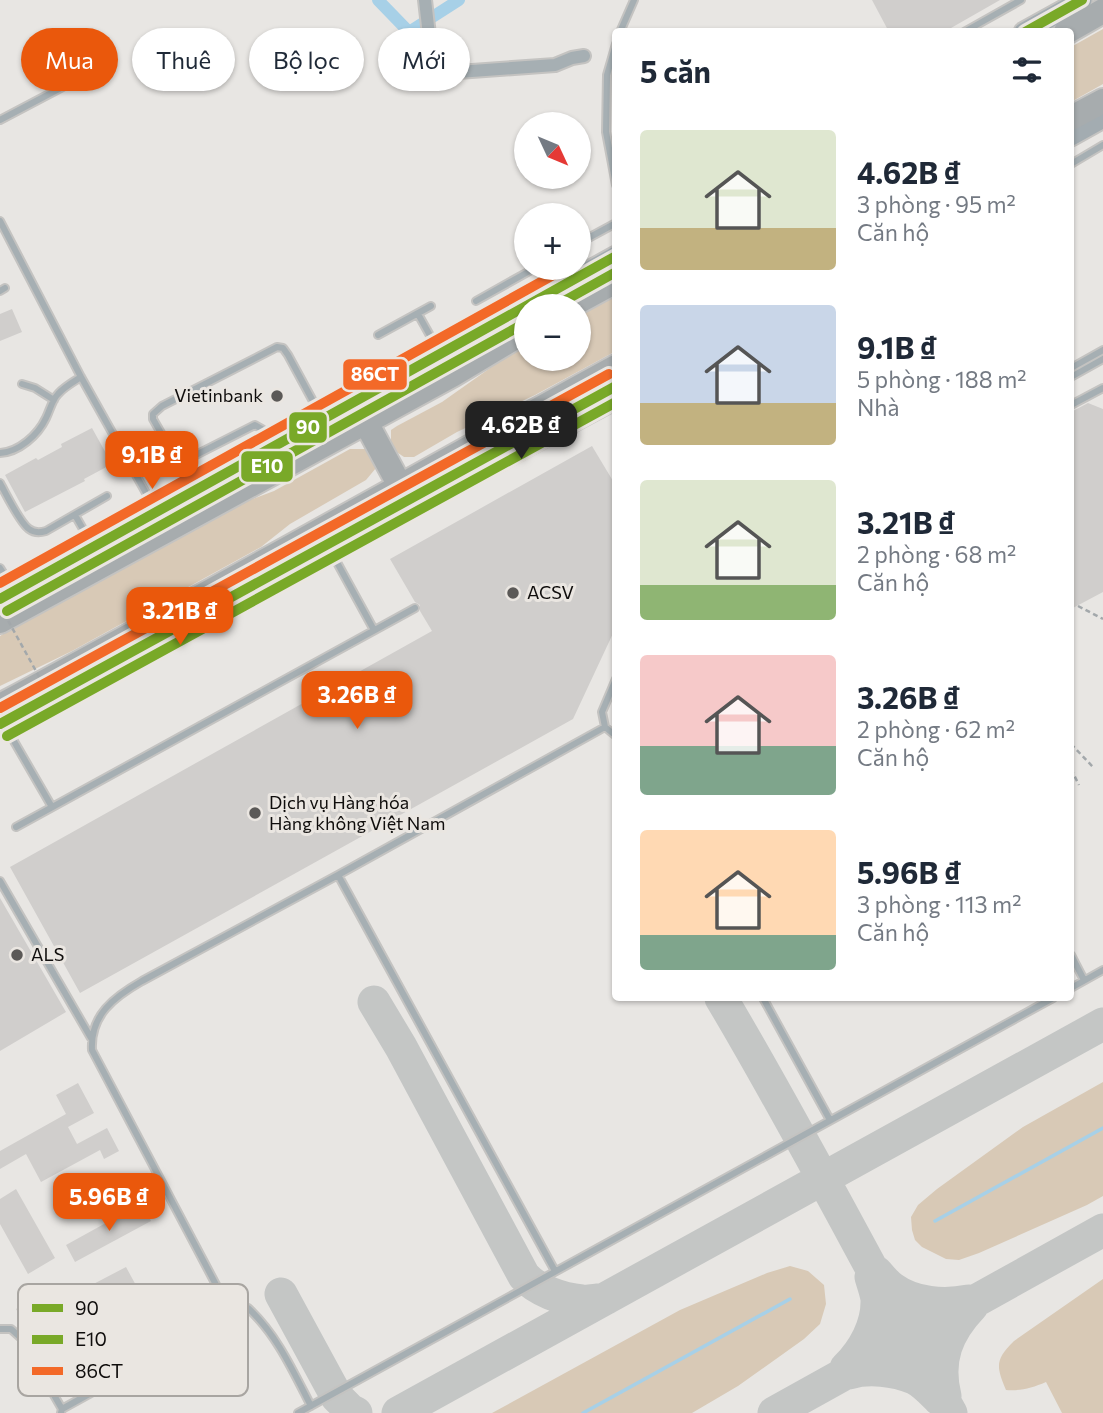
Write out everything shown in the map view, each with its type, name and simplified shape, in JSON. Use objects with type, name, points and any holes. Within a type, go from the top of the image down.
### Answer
[{"type":"highway","points":[[1073,28],[1103,11]]},
{"type":"highway","points":[[1074,116],[1103,101]]},
{"type":"highway","points":[[591,295],[612,283]]},
{"type":"highway","points":[[0,621],[162,520],[278,456],[360,412],[452,374],[514,338]]},
{"type":"highway","points":[[440,353],[452,374]]},
{"type":"highway","points":[[1,717],[267,562],[329,537],[533,422],[612,371]]},
{"type":"highway","points":[[360,412],[404,493]]},
{"type":"main road","points":[[1031,28],[1082,0]]},
{"type":"main road","points":[[1074,134],[1103,118]]},
{"type":"main road","points":[[360,412],[440,353],[612,258]]},
{"type":"main road","points":[[533,422],[612,388]]},
{"type":"main road","points":[[7,595],[93,547],[162,520]]},
{"type":"main road","points":[[1,717],[301,557],[329,537]]},
{"type":"main road","points":[[267,562],[301,557]]},
{"type":"street","points":[[425,3],[429,35],[444,73],[555,65],[584,56]]},
{"type":"lane","points":[[622,28],[634,0]]},
{"type":"lane","points":[[971,28],[1021,0]]},
{"type":"lane","points":[[612,58],[607,75],[606,132],[612,164]]},
{"type":"lane","points":[[0,120],[55,91]]},
{"type":"lane","points":[[1074,162],[1103,145]]},
{"type":"lane","points":[[0,221],[81,377],[162,520]]},
{"type":"lane","points":[[591,237],[612,225]]},
{"type":"lane","points":[[476,301],[514,280]]},
{"type":"lane","points":[[378,335],[431,306]]},
{"type":"lane","points":[[418,314],[440,353]]},
{"type":"lane","points":[[199,500],[153,419],[153,414],[162,406],[277,347],[283,348],[288,355],[328,429]]},
{"type":"lane","points":[[1074,366],[1103,350]]},
{"type":"lane","points":[[1074,375],[1103,359]]},
{"type":"lane","points":[[0,453],[8,452],[34,436],[60,392],[81,377]]},
{"type":"lane","points":[[22,384],[35,388],[54,400]]},
{"type":"lane","points":[[1074,403],[1103,388]]},
{"type":"lane","points":[[374,630],[329,537],[371,538],[612,408]]},
{"type":"lane","points":[[178,464],[255,425],[262,429],[278,456]]},
{"type":"lane","points":[[0,483],[24,525],[30,531],[38,533],[107,496]]},
{"type":"lane","points":[[75,515],[93,547]]},
{"type":"lane","points":[[0,568],[7,595]]},
{"type":"lane","points":[[16,827],[415,608]]},
{"type":"lane","points":[[612,688],[602,712],[605,727],[612,733]]},
{"type":"lane","points":[[1,717],[52,807]]},
{"type":"lane","points":[[215,1284],[92,1050],[91,1038],[96,1023],[107,1005],[122,992],[605,727]]},
{"type":"lane","points":[[338,875],[555,1271]]},
{"type":"lane","points":[[0,881],[91,1038]]},
{"type":"lane","points":[[1074,961],[1084,981]]},
{"type":"lane","points":[[1074,986],[1103,970]]},
{"type":"lane","points":[[765,1001],[830,1120]]},
{"type":"lane","points":[[298,1413],[1048,1001]]},
{"type":"lane","points":[[248,1307],[263,1322],[284,1353],[311,1406]]},
{"type":"lane","points":[[0,1329],[10,1329],[18,1336]]},
{"type":"lane","points":[[61,1411],[88,1396]]},
{"type":"path","points":[[0,606],[57,709]]},
{"type":"path","points":[[1078,606],[1103,620]]},
{"type":"path","points":[[1074,747],[1094,768]]},
{"type":"path","points":[[1074,775],[1079,785]]},
{"type":"shaded area","points":[[1103,29],[1103,84],[1074,100],[1074,45]]},
{"type":"shaded area","points":[[612,298],[612,353],[591,365],[591,310]]},
{"type":"shaded area","points":[[513,352],[514,371],[579,371],[457,432],[414,457],[404,457],[391,446],[391,430],[442,402]]},
{"type":"shaded area","points":[[350,449],[370,449],[376,458],[376,468],[366,480],[290,524],[261,547],[72,651],[0,686],[0,636],[40,610],[239,504],[274,491]]},
{"type":"shaded area","points":[[1103,1082],[1103,1196],[959,1260],[946,1259],[922,1247],[915,1240],[911,1217],[918,1205],[937,1189],[1023,1127]]},
{"type":"shaded area","points":[[790,1266],[808,1271],[824,1285],[826,1304],[820,1324],[804,1339],[738,1386],[692,1413],[492,1413],[680,1310]]},
{"type":"shaded area","points":[[1103,1279],[1103,1413],[1062,1413],[1046,1382],[1026,1389],[1006,1390],[999,1369],[1003,1353],[1014,1341]]},
{"type":"building","points":[[872,0],[1000,0],[951,28],[887,28]]},
{"type":"building","points":[[12,309],[22,332],[0,341],[0,314]]},
{"type":"building","points":[[1088,403],[1103,409],[1103,592],[1074,607],[1074,410]]},
{"type":"building","points":[[92,428],[112,464],[25,512],[5,475],[36,458],[38,460]]},
{"type":"building","name":"Dịch vụ Hàng hóa Hàng không Việt Nam","points":[[592,446],[612,479],[612,636],[573,719],[80,993],[10,867],[432,631],[420,611],[420,605],[415,602],[390,559]]},
{"type":"building","name":"ALS","points":[[0,898],[66,1012],[0,1051]]},
{"type":"building","points":[[78,1083],[94,1113],[68,1127],[77,1144],[107,1128],[119,1151],[104,1159],[100,1150],[41,1182],[26,1154],[0,1169],[0,1151],[66,1114],[56,1095]]},
{"type":"building","points":[[16,1189],[55,1258],[28,1274],[0,1224],[0,1199]]},
{"type":"building","points":[[142,1203],[151,1221],[75,1262],[66,1245]]},
{"type":"building","points":[[126,1267],[135,1284],[93,1284]]},
{"type":"waterway","points":[[378,0],[409,32],[459,0]]},
{"type":"waterway","points":[[935,1221],[1103,1128]]},
{"type":"waterway","points":[[583,1413],[790,1299]]},
{"type":"taxiway","points":[[723,1001],[951,1413]]},
{"type":"taxiway","points":[[374,1002],[524,1276],[536,1286],[558,1296],[585,1301],[605,1299]]},
{"type":"taxiway","points":[[398,1413],[1103,1024]]},
{"type":"taxiway","points":[[774,1413],[1103,1230]]},
{"type":"taxiway","points":[[876,1272],[890,1286],[919,1300],[939,1303],[969,1301]]},
{"type":"taxiway","points":[[846,1368],[864,1345],[875,1318],[877,1299],[871,1277]]},
{"type":"taxiway","points":[[281,1294],[337,1397],[356,1413]]},
{"type":"taxiway","points":[[945,1396],[942,1370],[946,1347],[956,1326],[972,1306]]},
{"type":"taxiway","points":[[849,1373],[873,1370],[907,1375],[921,1382],[939,1399]]},
{"type":"transit line","name":"90","points":[[1032,28],[1082,0]]},
{"type":"transit line","name":"90","points":[[0,599],[612,258]]},
{"type":"transit line","name":"E10","points":[[577,294],[612,274]]},
{"type":"transit line","name":"86CT","points":[[0,583],[544,280]]},
{"type":"transit line","name":"E10","points":[[7,611],[514,329]]},
{"type":"transit line","name":"86CT","points":[[0,708],[609,374]]},
{"type":"transit line","name":"90","points":[[0,724],[612,388]]},
{"type":"transit line","name":"E10","points":[[7,736],[612,404]]},
{"type":"place","name":"Vietinbank","points":[[277,396]]},
{"type":"place","name":"ACSV","points":[[513,593]]},
{"type":"place","name":"Dịch vụ Hàng hóa Hàng không Việt Nam","points":[[255,813]]},
{"type":"place","name":"ALS","points":[[17,955]]}]
